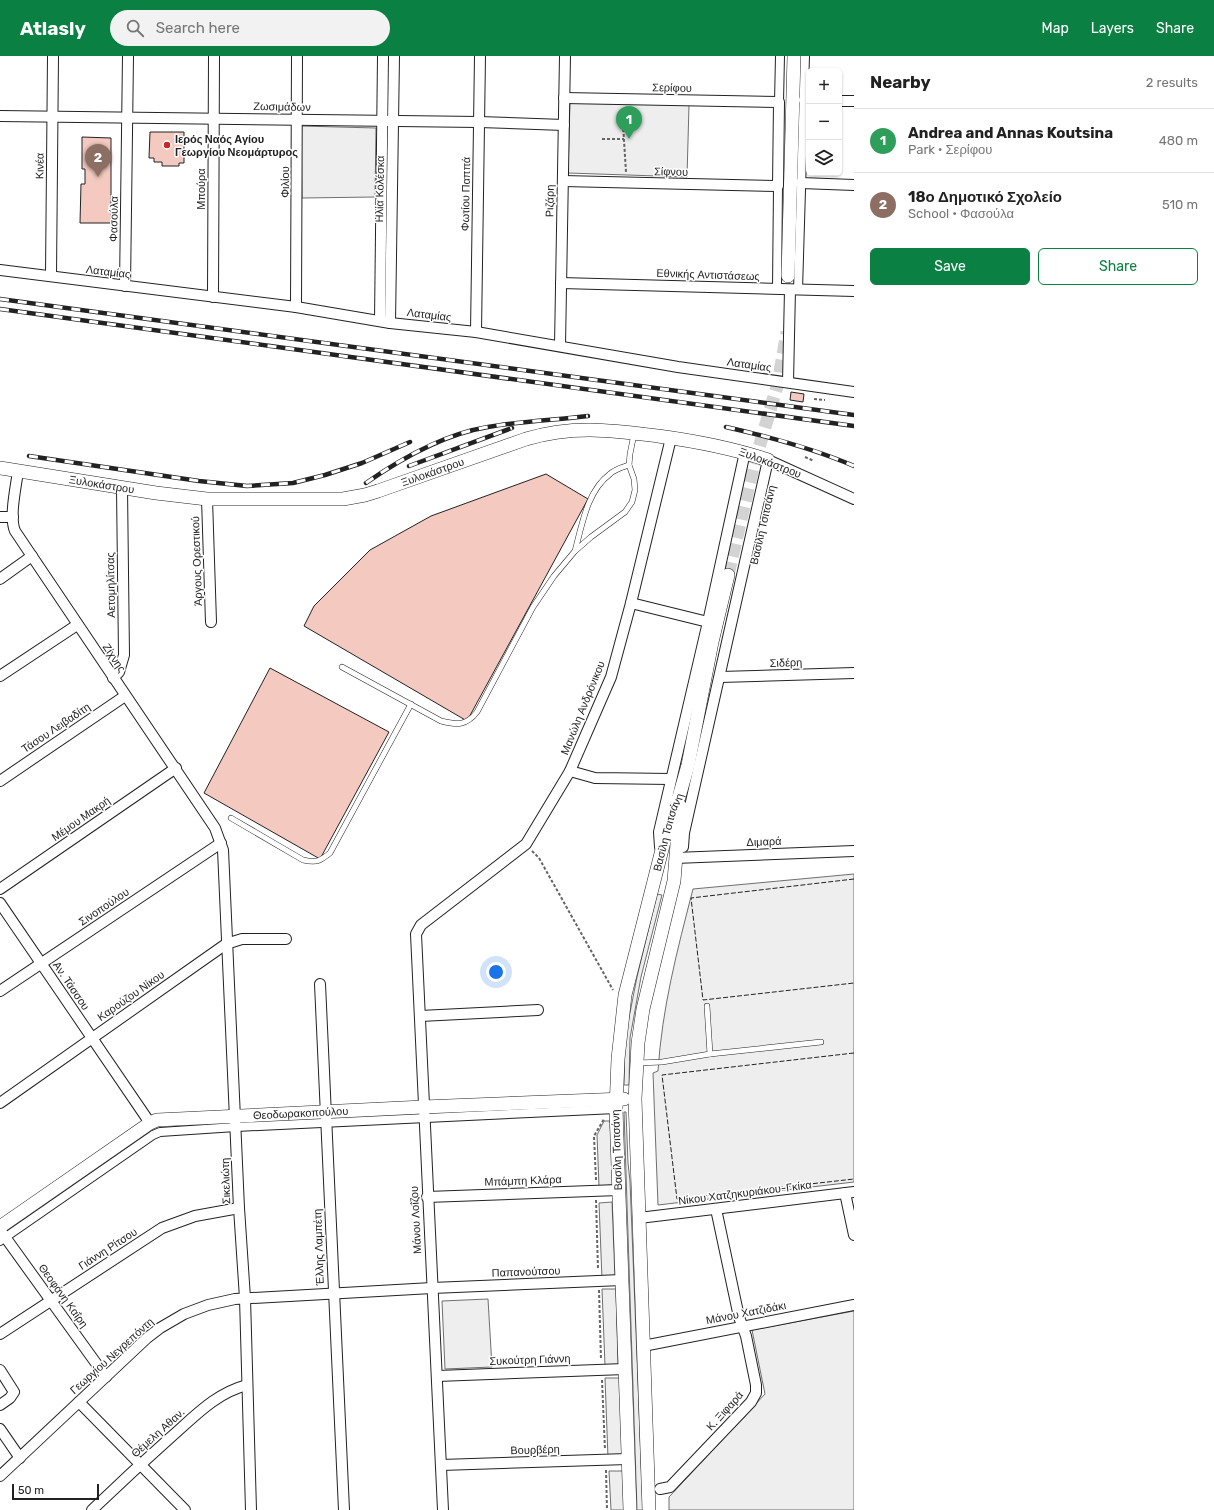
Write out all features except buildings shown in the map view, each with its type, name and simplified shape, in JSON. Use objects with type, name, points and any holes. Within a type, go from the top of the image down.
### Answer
[{"type":"street","name":"Κινέα","points":[[51,276],[53,56]]},
{"type":"street","name":"Φασούλα","points":[[125,286],[128,56]]},
{"type":"street","name":"Μπούρα","points":[[213,297],[214,56]]},
{"type":"street","name":"Φιλίου","points":[[296,307],[298,56]]},
{"type":"street","name":"Ηλία Κολέσκα","points":[[380,321],[383,56]]},
{"type":"street","name":"Ηλία Κολέσκα","points":[[390,323],[394,56]]},
{"type":"street","name":"Φωτίου Παππά","points":[[476,332],[480,56]]},
{"type":"street","name":"Ριζάρη","points":[[560,346],[565,56]]},
{"type":"street","points":[[777,289],[780,56]]},
{"type":"street","points":[[788,276],[794,56]]},
{"type":"street","points":[[788,382],[806,100],[805,56]]},
{"type":"street","name":"Σερίφου","points":[[564,98],[780,102]]},
{"type":"street","points":[[842,101],[854,101]]},
{"type":"street","name":"Ζωσιμάδων","points":[[0,116],[479,122],[564,125]]},
{"type":"street","name":"Σίφνου","points":[[563,181],[778,186]]},
{"type":"street","points":[[801,183],[854,184]]},
{"type":"street","name":"Λαταμίας","points":[[0,270],[296,307],[390,323],[476,332],[678,367],[854,392]]},
{"type":"street","name":"Εθνικής Αντιστάσεως","points":[[561,283],[854,291]]},
{"type":"street","name":"Ξυλοκάστρου","points":[[0,468],[122,488],[207,499],[343,499],[378,491],[526,439],[544,434],[584,429],[671,438],[745,452],[768,460],[854,499]]},
{"type":"street","name":"Μανώλη Ανδρόνικου","points":[[418,929],[421,925],[526,844],[570,771],[611,677],[631,604],[671,438]]},
{"type":"street","points":[[661,853],[659,832],[708,622],[745,452]]},
{"type":"street","name":"Βασίλη Τσιτσάνη","points":[[649,1510],[635,1099],[643,1009],[674,881],[678,857],[768,460]]},
{"type":"street","name":"Ζίχνης","points":[[18,471],[13,517],[15,532],[125,696],[176,768],[215,828],[222,846]]},
{"type":"street","name":"Αετομηλίτσας","points":[[113,678],[119,672],[124,655],[122,488]]},
{"type":"street","name":"Άργους Ορεστικού","points":[[207,499],[211,622]]},
{"type":"street","points":[[0,517],[13,517]]},
{"type":"street","points":[[0,579],[32,556]]},
{"type":"street","points":[[679,797],[688,765],[712,642],[728,575]]},
{"type":"street","points":[[631,604],[708,622]]},
{"type":"street","points":[[0,676],[77,625]]},
{"type":"street","name":"Σιδέρη","points":[[720,677],[854,673]]},
{"type":"street","name":"Τάσου Λειβαδίτη","points":[[0,781],[125,696]]},
{"type":"street","name":"Μέμου Μακρή","points":[[0,889],[176,768]]},
{"type":"street","points":[[570,771],[595,778],[671,778]]},
{"type":"street","name":"Βασίλη Τσιτσάνη","points":[[678,857],[680,810],[679,797]]},
{"type":"street","name":"Βασίλη Τσιτσάνη","points":[[630,1510],[616,1104],[618,1058],[625,996],[673,808],[679,797]]},
{"type":"street","name":"Σικελιώτη","points":[[222,846],[239,1208],[245,1298],[251,1510]]},
{"type":"street","name":"Σινοπούλου","points":[[0,991],[222,846]]},
{"type":"street","name":"Διμαρά","points":[[678,857],[854,851]]},
{"type":"street","name":"Αν. Τάσσου","points":[[0,903],[150,1122]]},
{"type":"street","name":"Μάνου Λοΐζου","points":[[418,929],[415,940],[420,1016],[423,1112],[443,1510]]},
{"type":"street","name":"Καρούζου Νίκου","points":[[0,1103],[226,944],[242,939],[286,939]]},
{"type":"street","name":"Έλλης Λαμπέτη","points":[[320,984],[344,1510]]},
{"type":"street","points":[[420,1016],[538,1010]]},
{"type":"street","name":"Θεοδωρακοπούλου","points":[[1,1234],[150,1122],[157,1120],[235,1121],[326,1118],[423,1112],[616,1104],[635,1099]]},
{"type":"street","points":[[1,1234],[154,1135],[165,1131],[235,1121]]},
{"type":"street","name":"Μπάμπη Κλάρα","points":[[427,1197],[619,1190]]},
{"type":"street","points":[[850,1193],[854,1235]]},
{"type":"street","name":"Νίκου Χατζηκυριάκου-Γκίκα","points":[[639,1218],[850,1193]]},
{"type":"street","name":"Γιάννη Ρίτσου","points":[[0,1334],[162,1228],[195,1216],[239,1208]]},
{"type":"street","points":[[716,1209],[742,1326]]},
{"type":"street","name":"Θεοφάνη Καΐρη","points":[[1,1234],[106,1377]]},
{"type":"street","name":"Παπανούτσου","points":[[432,1288],[622,1280]]},
{"type":"street","name":"Γεωργίου Νεγρεπόντη","points":[[0,1476],[153,1333],[184,1314],[208,1305],[245,1298],[432,1288]]},
{"type":"street","name":"Μάνου Χατζιδάκι","points":[[643,1346],[854,1304]]},
{"type":"street","name":"Κ. Ξιφαρά","points":[[660,1489],[670,1487],[751,1402],[756,1393],[756,1385],[746,1336],[742,1326]]},
{"type":"street","name":"Συκούτρη Γιάννη","points":[[437,1376],[625,1369]]},
{"type":"street","points":[[0,1370],[14,1392],[10,1398],[0,1405]]},
{"type":"street","name":"Θέμελη Αθαν.","points":[[92,1510],[140,1464],[213,1401],[228,1392],[247,1385]]},
{"type":"street","points":[[79,1402],[185,1510]]},
{"type":"street","points":[[0,1429],[20,1458]]},
{"type":"street","name":"Βουρβέρη","points":[[441,1465],[628,1459]]},
{"type":"lane","points":[[342,667],[441,721],[451,724],[461,724],[471,719],[477,712],[533,607],[554,576],[575,551],[625,512],[632,502],[635,490],[630,465],[630,454],[634,433]]},
{"type":"lane","points":[[575,551],[585,514],[592,496],[601,481],[611,472],[630,465]]},
{"type":"lane","points":[[231,818],[304,860],[314,862],[322,859],[330,852],[411,704]]},
{"type":"lane","points":[[706,1006],[710,1054]]},
{"type":"lane","points":[[637,1063],[662,1062],[710,1054],[821,1042]]},
{"type":"path","points":[[621,104],[626,175]]},
{"type":"path","points":[[602,139],[624,139]]},
{"type":"path","points":[[814,398],[825,400]]},
{"type":"path","points":[[804,457],[814,461]]},
{"type":"path","points":[[526,844],[539,858],[615,993]]},
{"type":"shaded area","points":[[570,102],[689,105],[687,177],[568,173]]},
{"type":"shaded area","points":[[301,126],[376,128],[375,197],[302,198]]},
{"type":"shaded area","points":[[854,874],[854,1182],[658,1205],[653,1073],[658,1071],[667,1002],[676,957],[693,889]]},
{"type":"shaded area","points":[[657,894],[662,895],[641,977],[630,1038],[629,1085],[624,1085],[625,1038],[637,977]]},
{"type":"shaded area","points":[[624,1112],[626,1112],[630,1181],[643,1510],[637,1510]]},
{"type":"shaded area","points":[[604,1121],[610,1121],[613,1185],[599,1186],[597,1135]]},
{"type":"shaded area","points":[[612,1202],[615,1279],[602,1279],[599,1203]]},
{"type":"shaded area","points":[[602,1289],[616,1289],[618,1365],[605,1366]]},
{"type":"shaded area","points":[[488,1299],[492,1367],[445,1369],[442,1301]]},
{"type":"shaded area","points":[[854,1311],[854,1510],[669,1510],[669,1497],[765,1394],[752,1330]]},
{"type":"shaded area","points":[[605,1378],[620,1378],[622,1458],[608,1458]]},
{"type":"shaded area","points":[[609,1471],[623,1471],[624,1510],[611,1510]]},
{"type":"tunnel","points":[[728,575],[753,468],[778,383],[787,332]]},
{"type":"railway","points":[[0,299],[854,415]]},
{"type":"railway","points":[[0,309],[854,426]]},
{"type":"railway","points":[[366,483],[409,456],[455,435],[500,425],[588,416]]},
{"type":"railway","points":[[726,427],[791,444],[854,466]]},
{"type":"railway","points":[[409,466],[512,428]]},
{"type":"railway","points":[[29,456],[199,481],[247,486],[293,483],[325,475],[362,463],[410,442]]},
{"type":"fence","points":[[854,879],[691,898],[703,1000],[854,983]]},
{"type":"fence","points":[[854,1053],[662,1075],[677,1199],[854,1179]]},
{"type":"place","name":"Andrea and Annas Koutsina","points":[[629,139]]},
{"type":"place","name":"Ιερός Ναός Αγίου Γεωργίου Νεομάρτυρος","points":[[167,145]]},
{"type":"place","name":"18ο Δημοτικό Σχολείο","points":[[98,177]]}]
